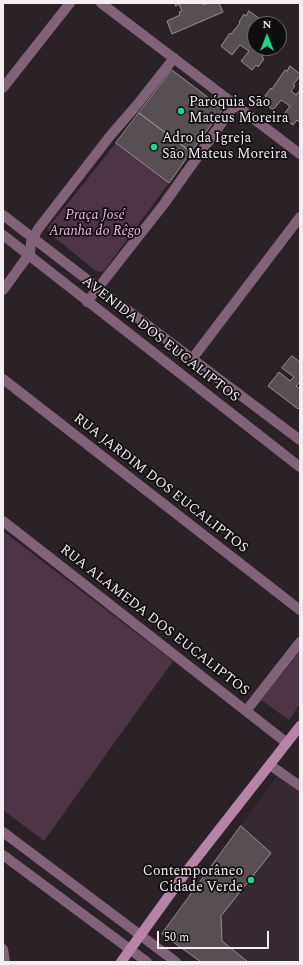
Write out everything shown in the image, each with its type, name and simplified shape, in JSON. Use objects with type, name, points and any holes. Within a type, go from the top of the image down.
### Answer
[{"type":"street","points":[[3,88],[70,3]]},
{"type":"street","points":[[101,3],[300,154]]},
{"type":"street","points":[[3,290],[30,251],[30,245],[38,229],[110,136],[174,58]]},
{"type":"street","points":[[87,302],[164,204],[235,104]]},
{"type":"street","name":"AVENIDA DOS EUCALIPTOS","points":[[3,215],[300,440]]},
{"type":"street","points":[[192,359],[300,217]]},
{"type":"street","name":"AVENIDA DOS EUCALIPTOS","points":[[3,235],[300,467]]},
{"type":"street","points":[[192,382],[203,368]]},
{"type":"street","name":"RUA JARDIM DOS EUCALIPTOS","points":[[3,379],[300,610]]},
{"type":"street","name":"RUA ALAMEDA DOS EUCALIPTOS","points":[[3,522],[287,743]]},
{"type":"street","points":[[246,711],[300,642]]},
{"type":"street","points":[[121,962],[189,868],[300,726]]},
{"type":"street","points":[[270,765],[300,786]]},
{"type":"street","points":[[3,832],[141,934],[176,962]]},
{"type":"street","points":[[3,855],[147,962]]},
{"type":"street","points":[[3,949],[5,962]]},
{"type":"shaded area","name":"Contemporâneo Cidade Verde","points":[[277,776],[300,793],[300,962],[201,962],[162,934]]},
{"type":"green space","name":"Praça José Aranha do Rêgo","points":[[116,143],[169,183],[102,272],[96,271],[50,234],[48,228]]},
{"type":"green space","points":[[3,531],[173,661],[44,841],[3,810]]},
{"type":"green space","points":[[300,651],[300,704],[289,720],[261,700]]},
{"type":"building","points":[[175,3],[203,3],[204,5],[208,3],[219,3],[223,12],[172,34],[167,21],[180,15],[179,12],[182,11],[179,4],[176,6]]},
{"type":"building","points":[[249,11],[256,16],[247,16],[247,50],[240,45],[232,55],[221,46],[230,33],[231,34],[240,23],[239,22],[244,14],[246,16]]},
{"type":"building","points":[[247,54],[247,56],[263,56],[264,59],[258,67],[256,65],[252,70],[241,61]]},
{"type":"building","points":[[290,66],[300,74],[291,91],[296,95],[300,90],[300,120],[299,122],[297,120],[293,125],[282,117],[290,106],[281,100],[273,110],[263,102],[266,97],[265,96],[271,88],[272,89],[285,70],[287,71]]},
{"type":"building","name":"Paróquia São Mateus Moreira","points":[[172,70],[223,109],[191,152],[139,113]]},
{"type":"building","name":"Adro da Igreja São Mateus Moreira","points":[[139,113],[191,152],[169,183],[116,143]]},
{"type":"building","points":[[292,356],[300,362],[300,382],[296,386],[300,389],[300,407],[298,409],[268,386],[279,372],[290,381],[294,377],[282,368]]},
{"type":"building","points":[[241,826],[271,853],[221,916],[222,941],[248,962],[201,962],[162,934]]},
{"type":"place","name":"Paróquia São Mateus Moreira","points":[[181,111]]},
{"type":"place","name":"Adro da Igreja São Mateus Moreira","points":[[154,147]]},
{"type":"place","name":"Contemporâneo Cidade Verde","points":[[251,880]]}]
